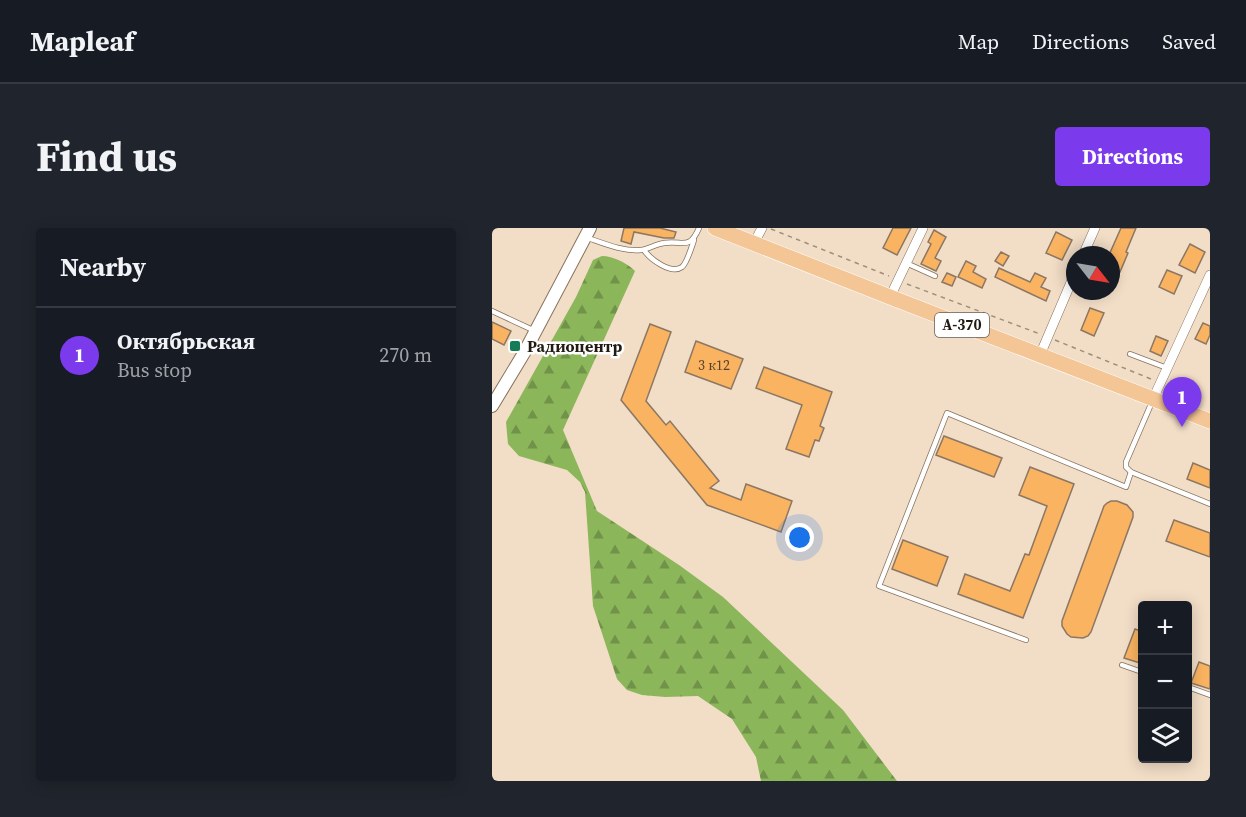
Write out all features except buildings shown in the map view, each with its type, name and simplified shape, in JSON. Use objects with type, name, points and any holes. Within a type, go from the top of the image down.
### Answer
[{"type":"highway","name":"А-370","points":[[715,228],[1210,421]]},
{"type":"main road","points":[[492,406],[588,232]]},
{"type":"street","points":[[754,243],[762,228]]},
{"type":"street","points":[[890,297],[923,228]]},
{"type":"street","points":[[1087,246],[1095,228]]},
{"type":"street","points":[[1153,399],[1210,275]]},
{"type":"street","points":[[1040,355],[1066,294]]},
{"type":"lane","points":[[644,250],[649,258],[662,266],[677,269],[682,267],[699,228]]},
{"type":"lane","points":[[588,232],[626,249],[644,250],[663,243],[690,242],[696,237]]},
{"type":"lane","points":[[906,263],[935,276]]},
{"type":"lane","points":[[492,310],[535,331]]},
{"type":"lane","points":[[1131,354],[1167,369]]},
{"type":"lane","points":[[1153,399],[1126,462],[1126,467],[1131,472],[1210,504]]},
{"type":"lane","points":[[1026,640],[879,586],[947,413],[1126,487],[1131,472]]},
{"type":"lane","points":[[1122,664],[1138,670]]},
{"type":"lane","points":[[1192,688],[1210,695]]},
{"type":"path","points":[[768,228],[1161,382]]},
{"type":"green space","points":[[602,256],[620,260],[635,271],[563,430],[597,511],[723,597],[843,710],[897,781],[761,781],[756,757],[732,719],[698,696],[642,695],[627,690],[617,679],[593,606],[585,492],[580,482],[567,470],[519,456],[508,444],[506,422],[576,297],[593,260]]},
{"type":"place","name":"Радиоцентр","points":[[515,346]]},
{"type":"place","name":"Октябрьская","points":[[1182,427]]}]
